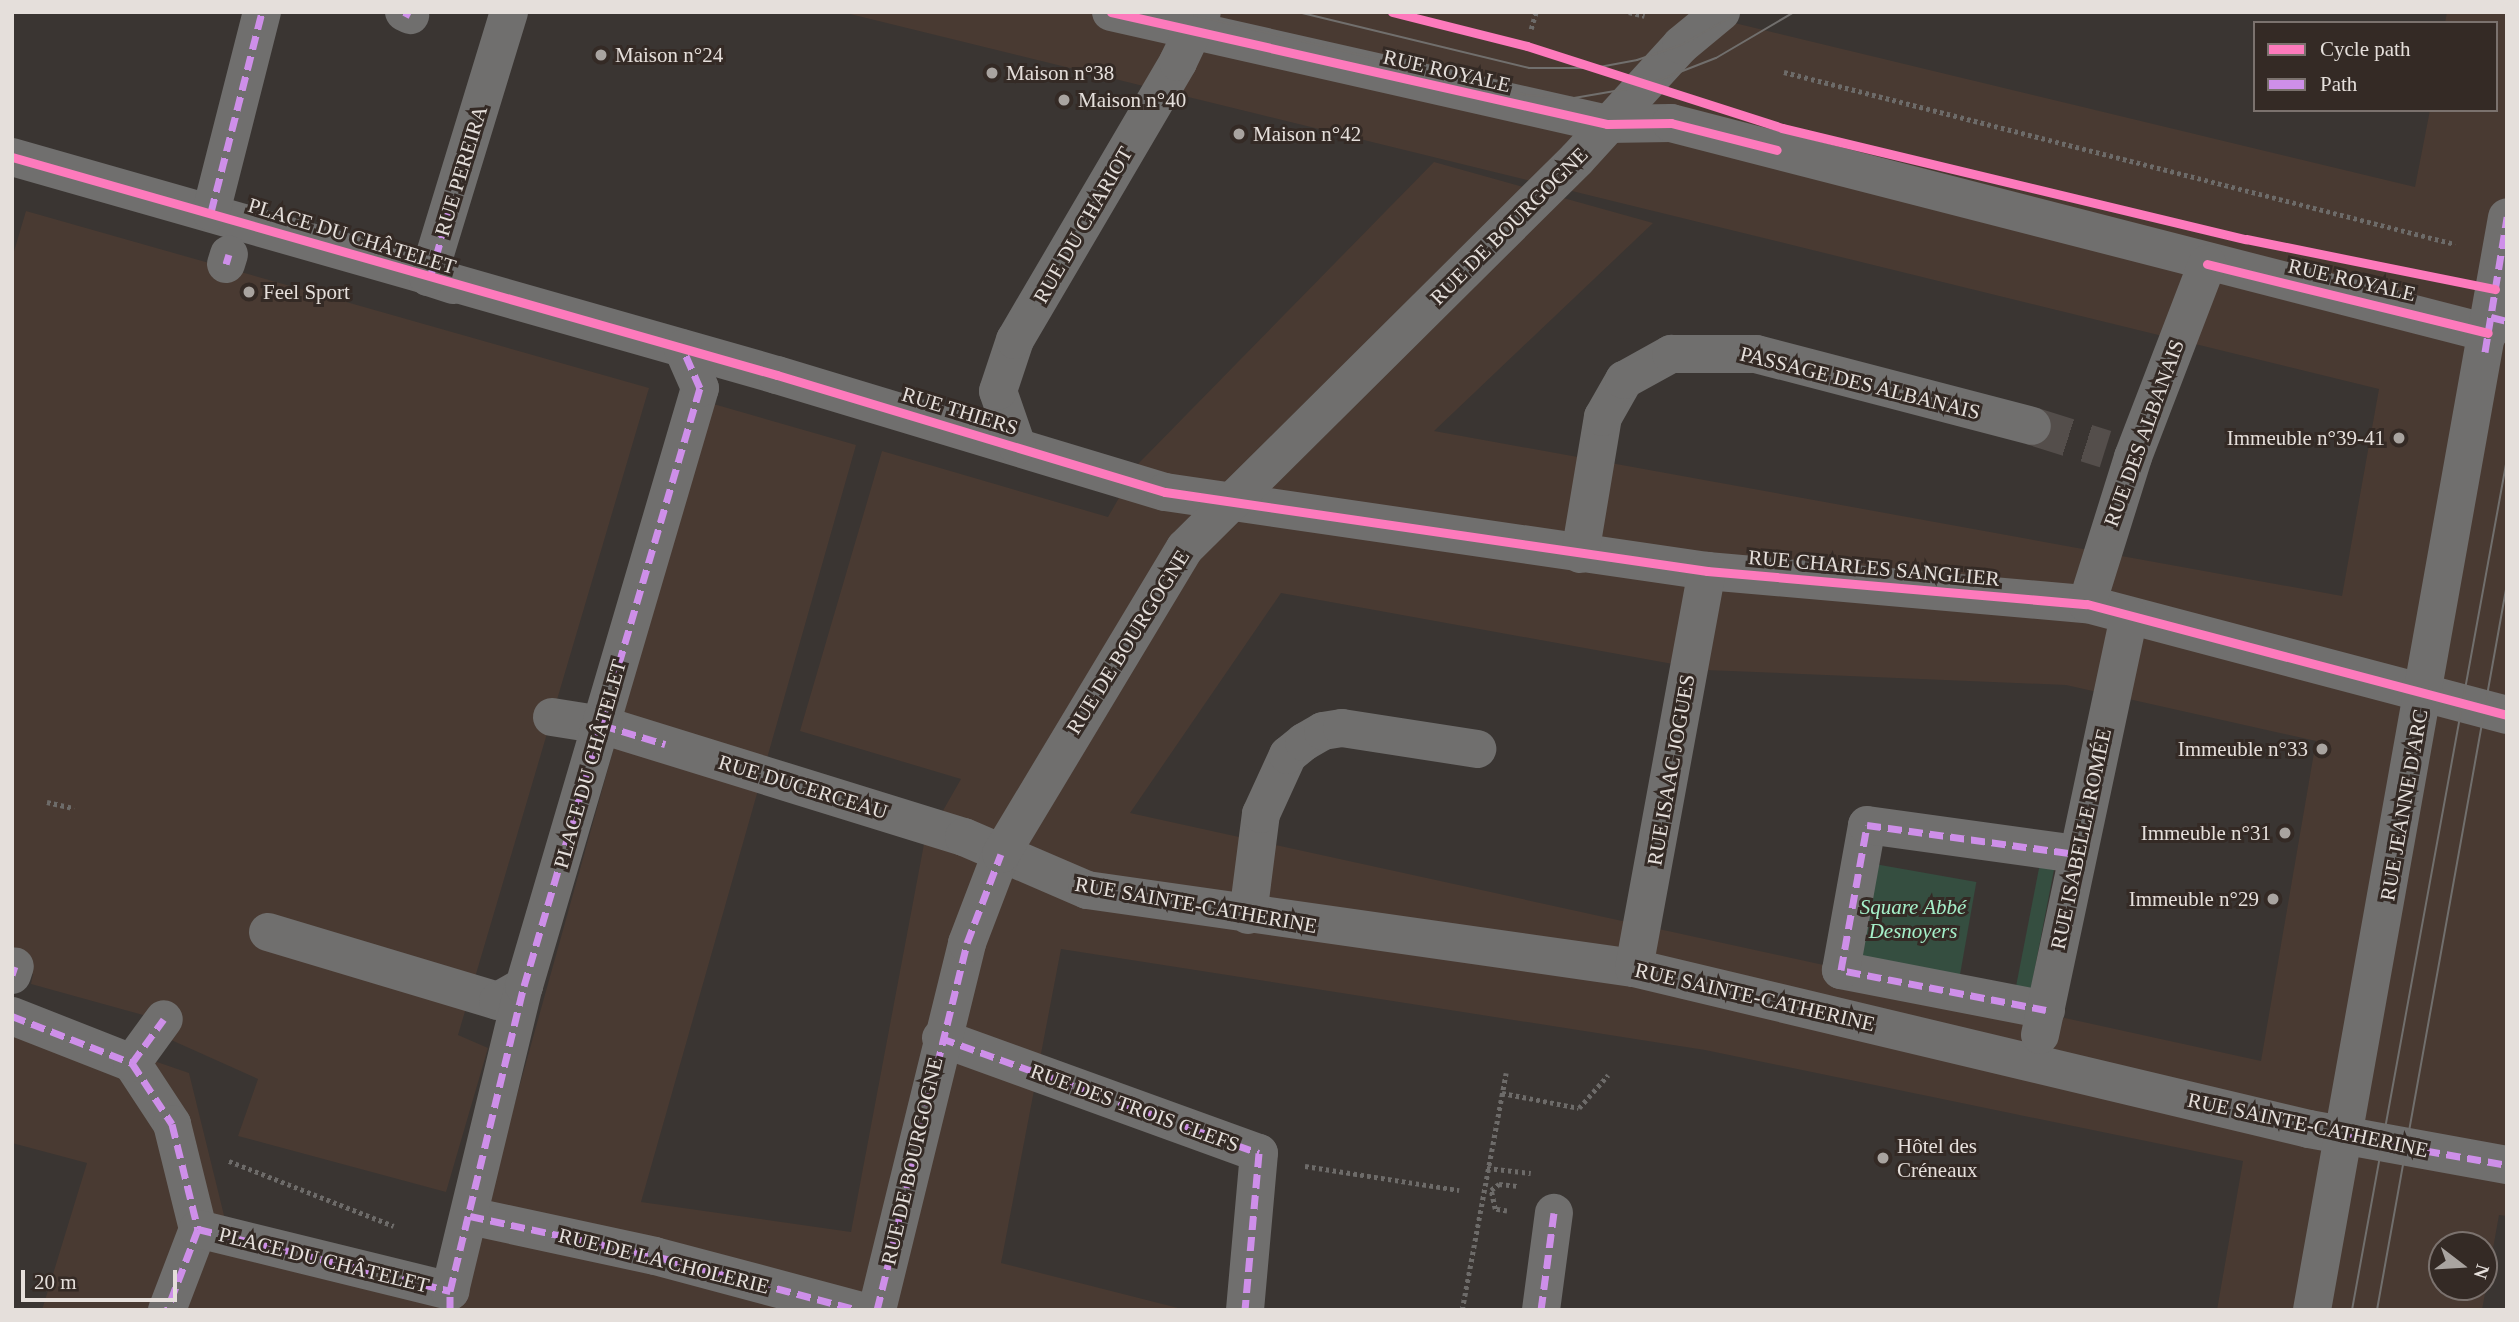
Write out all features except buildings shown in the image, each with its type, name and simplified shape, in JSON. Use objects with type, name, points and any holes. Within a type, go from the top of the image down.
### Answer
[{"type":"street","points":[[211,212],[262,12]]},
{"type":"street","name":"RUE PEREIRA","points":[[429,277],[509,12]]},
{"type":"street","name":"RUE ROYALE","points":[[1111,12],[1198,22],[1607,124],[1671,124],[2207,264],[2493,331]]},
{"type":"street","name":"RUE DE BOURGOGNE","points":[[877,1310],[941,1038],[967,943],[1001,854],[1185,548],[1228,502],[1549,188],[1681,45],[1721,12]]},
{"type":"street","name":"RUE DU CHARIOT","points":[[1017,446],[998,391],[1015,341],[1198,22]]},
{"type":"street","name":"PLACE DU CHÂTELET","points":[[12,158],[211,212],[429,277]]},
{"type":"street","name":"RUE JEANNE D'ARC","points":[[2312,1310],[2493,331],[2507,217]]},
{"type":"street","name":"RUE DES ALBANAIS","points":[[2087,604],[2119,453],[2207,264]]},
{"type":"street","points":[[429,277],[683,349]]},
{"type":"street","name":"PLACE DU CHÂTELET","points":[[198,1229],[450,1301],[524,986],[700,388],[683,349]]},
{"type":"street","name":"RUE THIERS","points":[[683,349],[1166,492],[1228,502]]},
{"type":"street","name":"PASSAGE DES ALBANAIS","points":[[1580,554],[1603,417],[1624,380],[1671,354],[1756,354],[2032,426]]},
{"type":"street","name":"RUE CHARLES SANGLIER","points":[[1228,502],[1299,508],[1580,554],[1707,571],[2087,604],[2425,691],[2507,715]]},
{"type":"street","name":"RUE ISAAC JOGUES","points":[[1634,968],[1707,571]]},
{"type":"street","name":"RUE ISABELLE ROMÉE","points":[[2035,1061],[2129,616]]},
{"type":"street","name":"RUE DUCERCEAU","points":[[552,717],[602,724],[964,837],[1001,854]]},
{"type":"street","points":[[1248,915],[1261,814],[1289,755],[1304,741],[1323,731],[1342,728],[1477,749]]},
{"type":"street","points":[[2046,1010],[1841,970],[1867,825],[2077,854]]},
{"type":"street","name":"RUE SAINTE-CATHERINE","points":[[1001,854],[1087,890],[1634,968],[2343,1136],[2507,1165]]},
{"type":"street","points":[[268,932],[498,1001],[524,986]]},
{"type":"street","points":[[12,1016],[132,1063],[164,1019]]},
{"type":"street","name":"RUE DES TROIS CLEFS","points":[[941,1038],[1259,1153],[1245,1310]]},
{"type":"street","name":"PLACE DU CHÂTELET","points":[[132,1063],[172,1124],[198,1229],[167,1310]]},
{"type":"street","points":[[1541,1310],[1554,1213]]},
{"type":"street","name":"RUE DE LA CHOLERIE","points":[[470,1216],[655,1256],[858,1310]]},
{"type":"path","points":[[1531,29],[1536,12]]},
{"type":"path","points":[[1784,72],[2460,245]]},
{"type":"path","points":[[47,803],[75,808]]},
{"type":"path","points":[[1462,1310],[1506,1073]]},
{"type":"path","points":[[1502,1093],[1579,1108],[1608,1075]]},
{"type":"path","points":[[176,1140],[404,1230]]},
{"type":"path","points":[[1258,1159],[1459,1190]]},
{"type":"shaded area","points":[[842,12],[1689,12],[2415,187],[2430,112],[2498,112],[2498,21],[2445,21],[2447,12],[2507,12],[2507,1216],[2499,1215],[2496,1231],[2428,1231],[2428,1301],[2484,1301],[2482,1310],[2217,1310],[2243,1161],[1705,1050],[1061,949],[1001,1263],[1186,1310],[457,1310],[710,403],[856,445],[641,1202],[851,1232],[924,844],[961,779],[800,731],[882,451],[1108,517],[1139,463],[1434,162],[1653,223],[1434,431],[2342,596],[2379,389]],"holes":[[[1281,593],[1706,670],[2066,685],[2316,741],[2261,1061],[1130,813]]]},
{"type":"shaded area","points":[[26,211],[649,388],[458,1035],[488,1048],[446,1192],[238,1136],[258,1079],[169,1039],[172,1023],[31,984],[33,974],[12,967],[12,258]]},
{"type":"shaded area","points":[[12,1012],[189,1073],[232,1248],[452,1310],[42,1310],[87,1163],[12,1143]]},
{"type":"green space","points":[[2041,858],[2056,861],[2028,1004],[2013,1001]]},
{"type":"green space","name":"Square Abbé Desnoyers","points":[[1869,863],[1976,882],[1960,976],[1852,958]]},
{"type":"tunnel","points":[[2032,426],[2105,449]]},
{"type":"tram line","points":[[1181,12],[1526,95],[1574,98],[1644,86],[1716,58],[1794,12]]},
{"type":"tram line","points":[[1298,12],[1529,68],[1594,68],[1637,60],[1681,45],[1740,12]]},
{"type":"tram line","points":[[2352,1310],[2507,459]]},
{"type":"tram line","points":[[2377,1310],[2507,584]]},
{"type":"marked path","points":[[211,212],[262,12]]},
{"type":"marked path","points":[[404,12],[410,15]]},
{"type":"marked path","points":[[430,278],[450,207]]},
{"type":"marked path","points":[[2485,352],[2507,217]]},
{"type":"marked path","points":[[226,264],[229,254]]},
{"type":"marked path","points":[[2491,317],[2507,321]]},
{"type":"marked path","points":[[198,1229],[450,1291],[524,986],[700,388],[683,349]]},
{"type":"marked path","points":[[602,725],[665,744]]},
{"type":"marked path","points":[[2046,1010],[1841,970],[1867,825],[2077,854]]},
{"type":"marked path","points":[[877,1310],[967,943],[1001,854]]},
{"type":"marked path","points":[[12,975],[15,966]]},
{"type":"marked path","points":[[12,1016],[132,1063],[172,1124],[198,1229],[167,1310]]},
{"type":"marked path","points":[[132,1063],[164,1019]]},
{"type":"marked path","points":[[941,1038],[1259,1153],[1245,1310]]},
{"type":"marked path","points":[[2343,1136],[2507,1165]]},
{"type":"marked path","points":[[1541,1310],[1554,1213]]},
{"type":"marked path","points":[[470,1216],[655,1256],[858,1310]]},
{"type":"marked path","points":[[450,1291],[450,1310]]},
{"type":"cycle path","points":[[1111,12],[1607,124],[1671,123],[1777,150]]},
{"type":"cycle path","points":[[1392,12],[1527,46],[1782,128],[2246,239],[2495,289]]},
{"type":"cycle path","points":[[12,157],[777,375],[1165,492],[1707,571],[2087,604],[2507,715]]},
{"type":"cycle path","points":[[2207,264],[2488,333]]},
{"type":"place","name":"Maison n°24","points":[[601,55]]},
{"type":"place","name":"Maison n°38","points":[[992,73]]},
{"type":"place","name":"Maison n°40","points":[[1064,100]]},
{"type":"place","name":"Maison n°42","points":[[1239,134]]},
{"type":"place","name":"Feel Sport","points":[[249,292]]},
{"type":"place","name":"Immeuble n°39-41","points":[[2399,438]]},
{"type":"place","name":"Immeuble n°33","points":[[2322,749]]},
{"type":"place","name":"Immeuble n°31","points":[[2285,833]]},
{"type":"place","name":"Immeuble n°29","points":[[2273,899]]},
{"type":"place","name":"Hôtel des Créneaux","points":[[1883,1158]]}]
